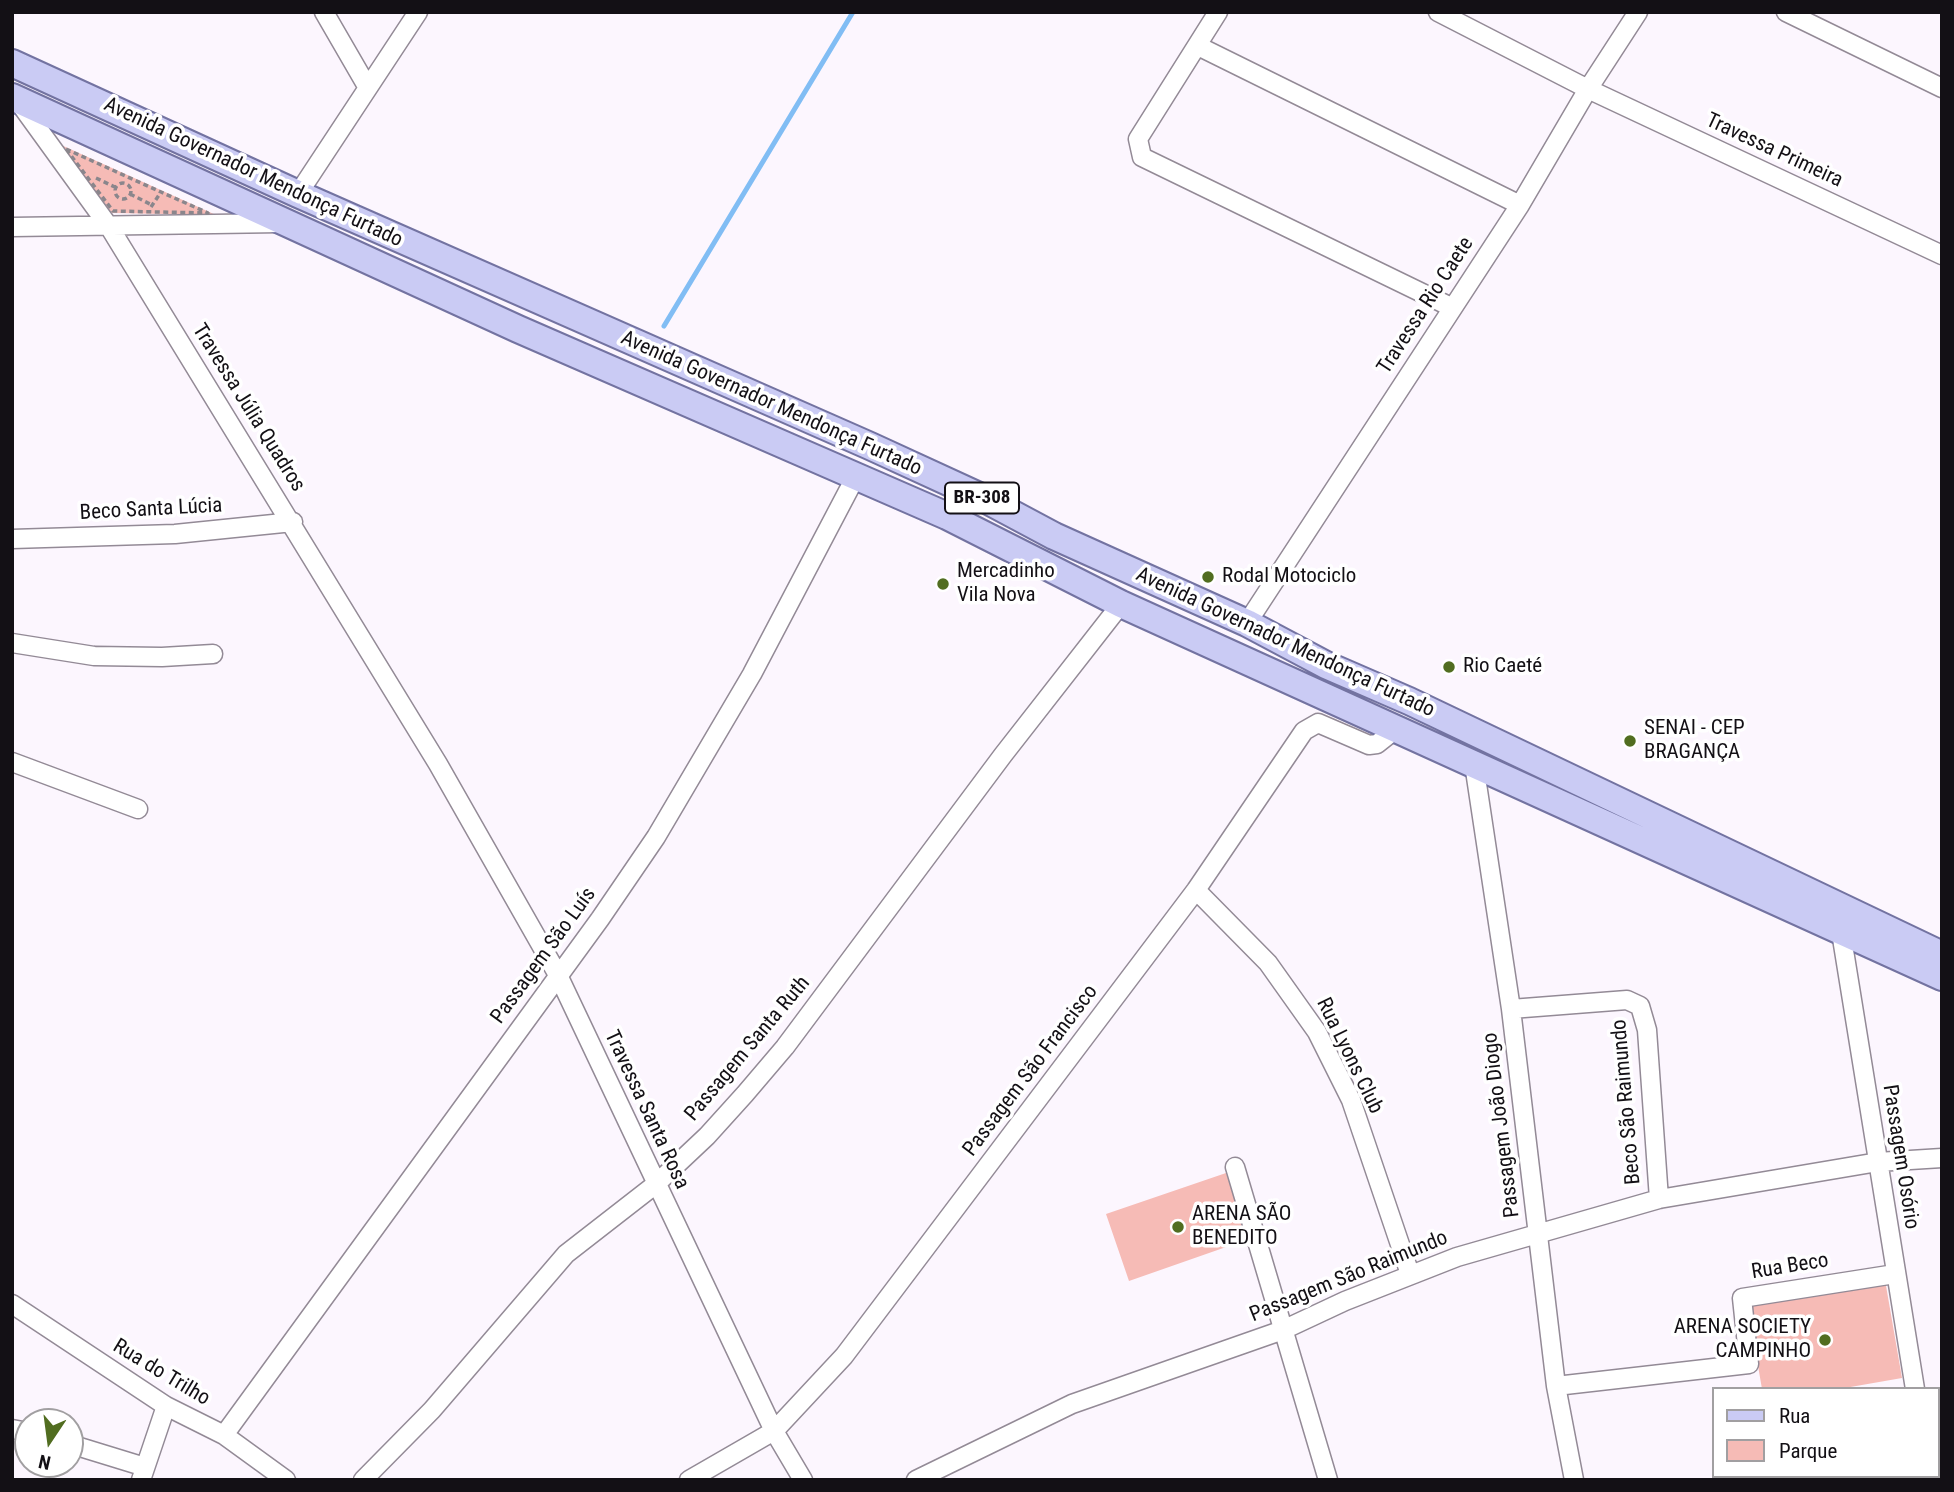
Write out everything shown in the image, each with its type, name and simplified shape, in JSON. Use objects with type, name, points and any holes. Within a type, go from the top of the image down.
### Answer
[{"type":"main road","name":"Avenida Governador Mendonça Furtado","points":[[12,63],[298,194],[811,419],[981,498],[1054,536],[1247,623],[1326,665],[1409,701],[1942,955]]},
{"type":"main road","name":"Avenida Governador Mendonça Furtado","points":[[14,97],[518,329],[947,516],[1121,604],[1942,977]]},
{"type":"street","points":[[324,12],[368,88]]},
{"type":"street","points":[[298,194],[418,12]]},
{"type":"street","points":[[1218,12],[1138,139],[1142,157],[1451,307]]},
{"type":"street","name":"Travessa Primeira","points":[[1438,12],[1587,89],[1942,255]]},
{"type":"street","name":"Travessa Rio Caete","points":[[1247,623],[1520,205],[1587,89],[1639,12]]},
{"type":"street","points":[[1786,12],[1942,89]]},
{"type":"street","points":[[1198,46],[1520,205]]},
{"type":"street","name":"Travessa Júlia Quadros","points":[[14,97],[110,228],[434,756]]},
{"type":"street","points":[[12,227],[110,228],[284,223]]},
{"type":"street","name":"Passagem São Luís","points":[[224,1435],[642,858],[704,758],[786,612],[856,476]]},
{"type":"street","name":"Beco Santa Lúcia","points":[[12,539],[175,534],[293,523]]},
{"type":"street","name":"Passagem Santa Ruth","points":[[363,1480],[432,1410],[566,1254],[656,1184],[707,1136],[785,1047],[1003,755],[1121,604]]},
{"type":"street","points":[[12,643],[94,656],[213,654]]},
{"type":"street","name":"Passagem São Francisco","points":[[689,1480],[775,1431],[844,1356],[1196,890],[1311,725],[1324,724],[1369,745],[1377,744],[1396,729]]},
{"type":"street","name":"Travessa Santa Rosa","points":[[434,756],[558,975],[775,1431],[803,1480]]},
{"type":"street","points":[[12,762],[138,809]]},
{"type":"street","name":"Passagem João Diogo","points":[[1474,764],[1511,1009],[1556,1387],[1574,1480]]},
{"type":"street","name":"Rua Lyons Club","points":[[1196,890],[1268,963],[1317,1032],[1351,1100],[1409,1274]]},
{"type":"street","name":"Passagem Osório","points":[[1842,932],[1895,1274],[1916,1387]]},
{"type":"street","name":"Beco São Raimundo","points":[[1511,1009],[1627,1000],[1640,1006],[1647,1030],[1659,1199]]},
{"type":"street","name":"Passagem São Raimundo","points":[[916,1480],[1072,1404],[1283,1330],[1409,1274],[1457,1257],[1539,1236],[1659,1199],[1878,1163],[1942,1158]]},
{"type":"street","points":[[1235,1167],[1328,1480]]},
{"type":"street","name":"Rua Beco","points":[[1556,1387],[1749,1364],[1742,1298],[1895,1274]]},
{"type":"street","name":"Rua do Trilho","points":[[12,1304],[166,1406],[224,1435],[286,1480]]},
{"type":"street","points":[[84,1450],[143,1474],[166,1406]]},
{"type":"street","points":[[1903,1480],[1921,1478]]},
{"type":"path","points":[[65,149],[208,213],[113,211],[84,172],[65,149]]},
{"type":"path","points":[[84,172],[117,188]]},
{"type":"path","points":[[130,194],[128,185],[131,179]]},
{"type":"path","points":[[128,185],[119,184],[117,195],[120,198],[130,194],[152,205]]},
{"type":"path","points":[[148,212],[161,192]]},
{"type":"green space","points":[[59,144],[216,215],[112,213]]},
{"type":"green space","name":"ARENA SÃO BENEDITO","points":[[1226,1173],[1249,1239],[1129,1281],[1106,1214]]},
{"type":"green space","name":"ARENA SOCIETY CAMPINHO","points":[[1885,1280],[1902,1378],[1850,1387],[1762,1387],[1747,1302]]},
{"type":"waterway","points":[[664,326],[853,12]]},
{"type":"place","name":"Rodal Motociclo","points":[[1208,577]]},
{"type":"place","name":"Mercadinho Vila Nova","points":[[943,584]]},
{"type":"place","name":"Rio Caeté","points":[[1449,667]]},
{"type":"place","name":"SENAI - CEP BRAGANÇA","points":[[1630,741]]},
{"type":"place","name":"ARENA SÃO BENEDITO","points":[[1178,1227]]},
{"type":"place","name":"ARENA SOCIETY CAMPINHO","points":[[1825,1340]]}]
